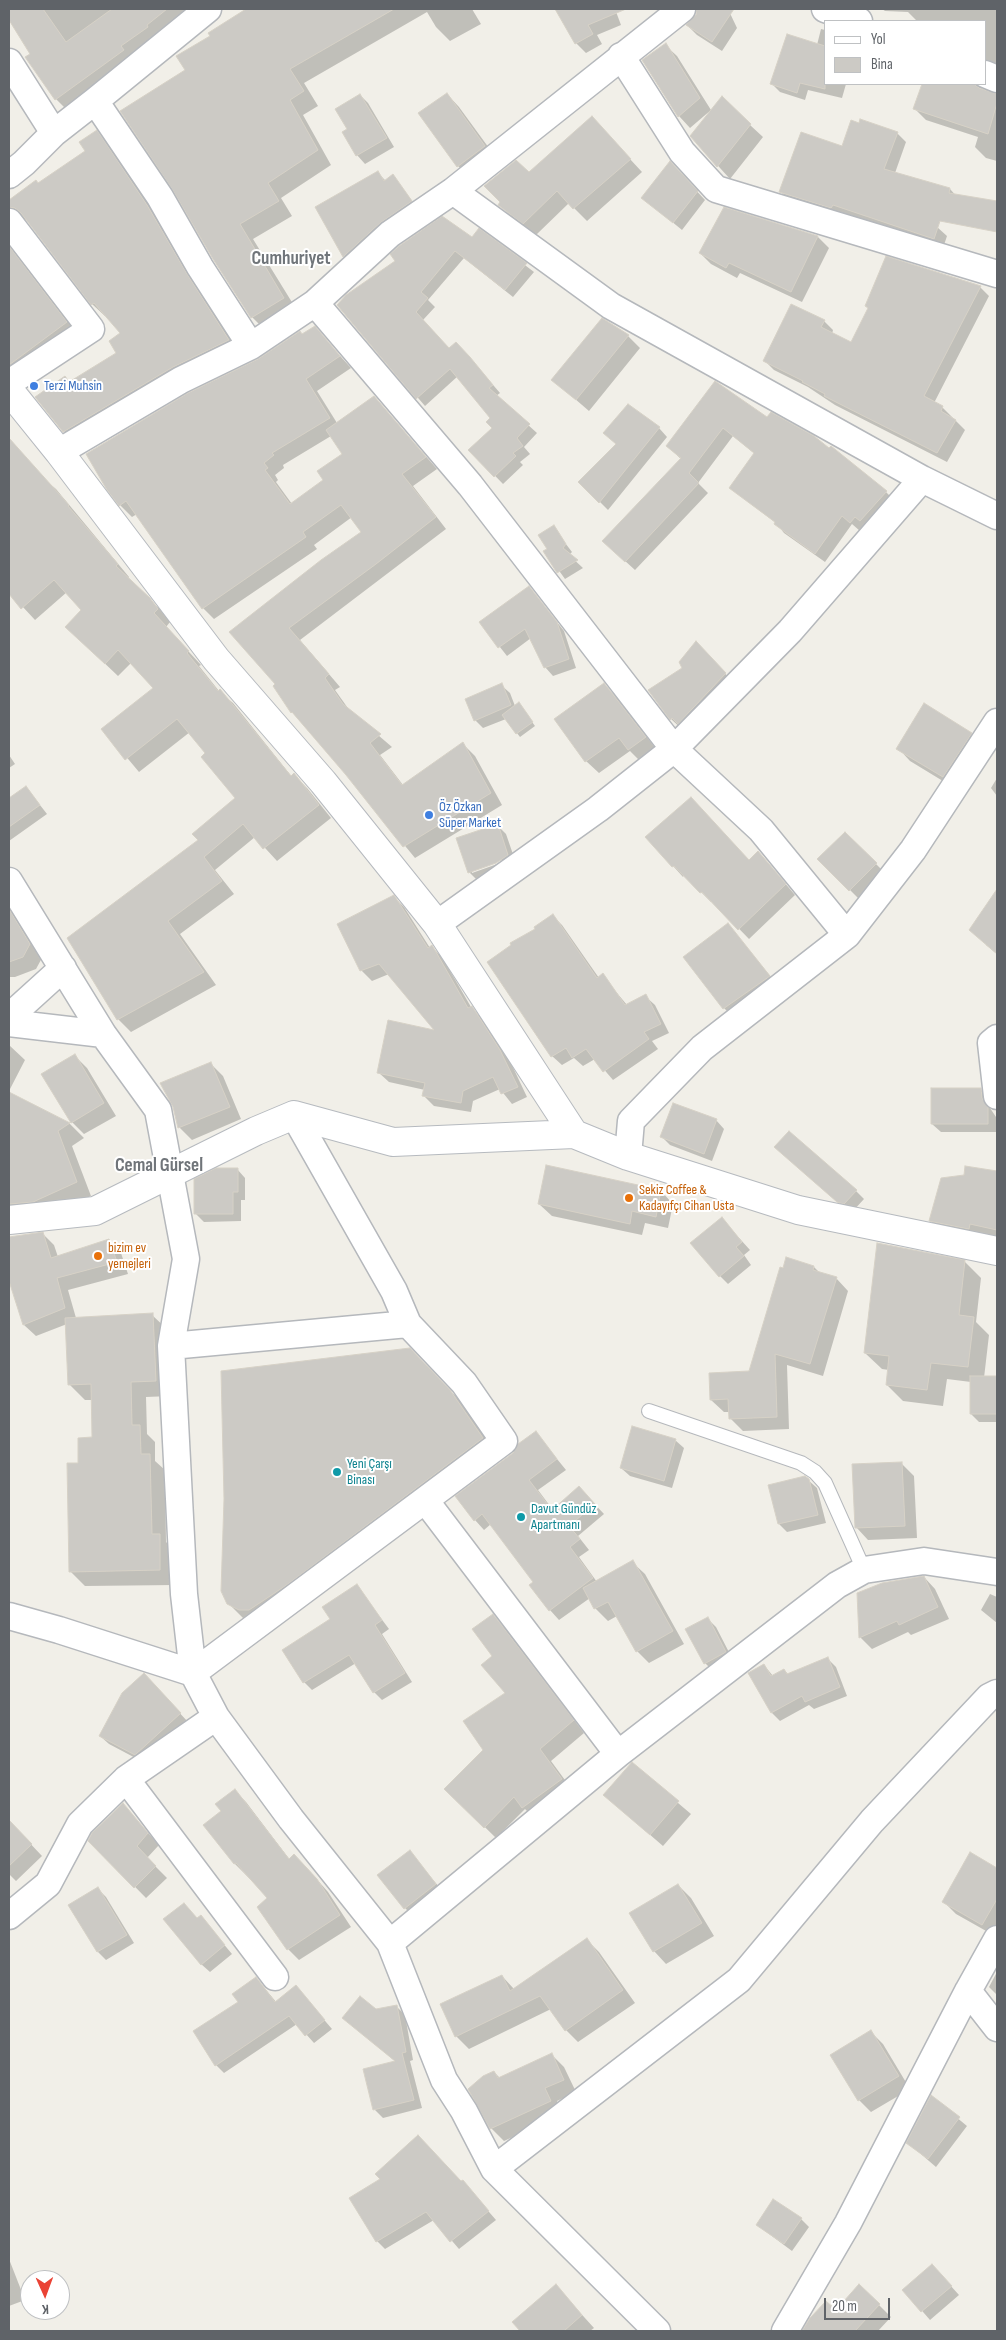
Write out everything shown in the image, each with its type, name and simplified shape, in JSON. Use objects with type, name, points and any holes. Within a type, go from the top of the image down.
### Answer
[{"type":"street","points":[[9,175],[54,133],[95,102],[208,9]]},
{"type":"street","points":[[60,452],[181,380],[250,346],[315,303],[390,234],[453,191],[620,56],[682,9]]},
{"type":"street","points":[[620,56],[682,152],[716,189],[997,274]]},
{"type":"street","points":[[9,62],[54,133]]},
{"type":"street","points":[[95,102],[160,196],[200,267],[250,346]]},
{"type":"street","points":[[453,191],[611,306],[922,480],[997,516]]},
{"type":"street","points":[[9,222],[91,329],[9,383]]},
{"type":"street","points":[[315,303],[470,484],[674,749],[761,830],[848,935]]},
{"type":"street","points":[[9,390],[60,452],[216,658],[324,782],[437,924],[574,1134]]},
{"type":"street","points":[[437,924],[598,809],[674,749],[790,632],[922,480]]},
{"type":"street","points":[[628,1156],[630,1121],[702,1048],[848,935],[913,850],[997,722]]},
{"type":"street","points":[[9,881],[103,1034],[158,1110],[172,1174],[186,1259],[171,1346],[184,1594],[193,1674],[216,1717],[292,1819],[390,1943],[444,2080],[464,2111],[494,2169],[657,2331]]},
{"type":"street","points":[[9,1017],[62,968]]},
{"type":"street","points":[[9,1023],[103,1034]]},
{"type":"street","points":[[997,1038],[991,1043],[997,1096]]},
{"type":"street","points":[[193,1674],[504,1441],[464,1383],[408,1324],[394,1291],[294,1115]]},
{"type":"street","points":[[9,1220],[95,1212],[256,1131],[294,1115],[393,1142],[574,1134],[628,1156],[798,1210],[997,1251]]},
{"type":"street","points":[[171,1346],[408,1324]]},
{"type":"street","points":[[425,1500],[618,1754]]},
{"type":"street","points":[[390,1943],[618,1754],[837,1585],[864,1570],[924,1561],[997,1572]]},
{"type":"street","points":[[9,1616],[59,1630],[193,1674]]},
{"type":"street","points":[[494,2169],[739,1980],[872,1821],[989,1697],[997,1693]]},
{"type":"street","points":[[9,1916],[48,1884],[80,1824],[126,1779],[216,1717]]},
{"type":"street","points":[[126,1779],[276,1977]]},
{"type":"street","points":[[785,2331],[848,2223],[968,1991],[997,1939]]},
{"type":"street","points":[[968,1991],[997,2028]]},
{"type":"lane","points":[[649,1411],[801,1463],[815,1472],[825,1483],[864,1570]]},
{"type":"building","points":[[9,9],[43,9],[66,42],[112,9],[167,9],[147,25],[148,27],[121,46],[124,50],[55,100],[25,57],[30,54],[9,20]]},
{"type":"building","points":[[246,9],[394,9],[290,69],[304,91],[290,100],[318,150],[268,183],[279,201],[240,224],[284,298],[251,318],[213,259],[172,189],[120,111],[185,70],[176,56],[210,36],[208,33]]},
{"type":"building","points":[[555,9],[626,9],[588,25],[593,34],[575,44]]},
{"type":"building","points":[[697,9],[734,9],[712,42],[686,25],[696,15]]},
{"type":"building","points":[[787,34],[824,46],[825,89],[800,83],[797,93],[770,84]]},
{"type":"building","points":[[666,43],[700,98],[678,117],[642,60]]},
{"type":"building","points":[[922,85],[975,85],[997,94],[997,103],[988,134],[913,109]]},
{"type":"building","points":[[447,93],[485,146],[457,167],[418,113]]},
{"type":"building","points":[[360,94],[387,138],[356,156],[342,132],[347,129],[335,109]]},
{"type":"building","points":[[722,96],[751,124],[717,167],[690,136]]},
{"type":"building","points":[[592,116],[631,159],[573,209],[557,191],[523,224],[498,205],[500,202],[484,186],[516,160],[529,172]]},
{"type":"building","points":[[860,119],[898,132],[884,169],[950,188],[949,193],[997,201],[997,232],[940,221],[934,239],[833,205],[831,208],[779,192],[801,132],[842,146],[851,120],[859,123]]},
{"type":"building","points":[[97,130],[147,205],[187,274],[229,340],[173,367],[63,432],[35,397],[65,376],[69,382],[116,353],[109,341],[120,333],[94,303],[91,305],[21,213],[15,208],[9,207],[9,200],[36,180],[38,183],[85,151],[79,142]]},
{"type":"building","points":[[670,161],[698,191],[673,223],[641,198]]},
{"type":"building","points":[[378,171],[384,181],[393,174],[412,201],[380,223],[343,257],[315,207]]},
{"type":"building","points":[[724,207],[818,236],[791,292],[729,263],[726,268],[699,253]]},
{"type":"building","points":[[442,216],[472,237],[479,228],[527,263],[505,290],[455,251],[421,292],[428,298],[416,312],[449,348],[456,342],[493,385],[489,388],[530,424],[517,438],[523,446],[513,453],[516,456],[494,477],[468,450],[492,428],[486,422],[490,418],[450,369],[416,399],[337,305],[346,295],[395,261],[390,254],[399,246]]},
{"type":"building","points":[[9,246],[67,322],[9,365]]},
{"type":"building","points":[[886,256],[981,286],[924,396],[943,406],[941,411],[956,420],[937,453],[824,396],[825,394],[803,381],[763,361],[791,304],[825,320],[821,327],[851,342],[868,308],[865,306]]},
{"type":"building","points":[[602,318],[629,335],[576,400],[551,380]]},
{"type":"building","points":[[315,326],[340,356],[306,379],[330,418],[272,453],[274,455],[264,463],[268,468],[265,470],[290,504],[323,480],[317,471],[342,454],[326,430],[374,396],[426,457],[402,474],[436,517],[289,628],[329,674],[325,678],[343,704],[381,734],[370,743],[402,785],[463,742],[491,793],[403,847],[346,775],[291,713],[273,686],[275,684],[229,632],[321,560],[361,532],[341,505],[303,532],[306,537],[202,609],[126,501],[119,506],[107,490],[86,454],[188,393],[258,359],[300,331],[302,334]]},
{"type":"building","points":[[715,381],[767,417],[771,412],[814,436],[829,448],[831,446],[887,491],[860,521],[855,517],[850,523],[842,516],[815,554],[729,488],[754,453],[723,428],[689,473],[699,483],[625,562],[602,541],[681,458],[666,446]]},
{"type":"building","points":[[628,404],[660,427],[599,503],[578,482],[616,444],[603,433]]},
{"type":"building","points":[[9,438],[69,505],[118,564],[116,566],[150,598],[158,609],[154,613],[189,651],[187,653],[218,691],[220,689],[291,776],[294,773],[319,805],[263,849],[243,824],[204,857],[222,881],[168,921],[204,972],[117,1020],[67,938],[198,840],[192,834],[235,798],[201,757],[205,753],[177,719],[125,760],[101,729],[153,688],[118,650],[105,664],[65,627],[81,610],[54,580],[21,609],[9,594]]},
{"type":"building","points":[[554,525],[566,544],[563,548],[578,560],[557,573],[543,551],[547,549],[538,535]]},
{"type":"building","points":[[529,586],[557,622],[569,659],[544,668],[525,629],[498,648],[479,622]]},
{"type":"building","points":[[696,641],[726,673],[678,724],[672,718],[670,720],[648,690],[682,668],[679,662]]},
{"type":"building","points":[[502,683],[511,705],[474,721],[465,699]]},
{"type":"building","points":[[604,683],[646,737],[628,750],[619,738],[585,762],[554,719]]},
{"type":"building","points":[[519,702],[533,722],[516,734],[502,715]]},
{"type":"building","points":[[924,703],[972,733],[943,777],[896,749]]},
{"type":"building","points":[[26,786],[40,805],[9,827],[9,798]]},
{"type":"building","points":[[691,797],[749,860],[758,851],[786,884],[738,930],[702,892],[700,893],[674,866],[672,867],[645,837]]},
{"type":"building","points":[[498,824],[508,855],[496,863],[468,873],[456,838]]},
{"type":"building","points":[[845,832],[877,863],[849,891],[817,859]]},
{"type":"building","points":[[997,889],[997,954],[969,930]]},
{"type":"building","points":[[394,895],[428,948],[432,945],[468,1008],[472,1006],[500,1050],[518,1087],[501,1094],[493,1077],[463,1091],[461,1103],[422,1096],[425,1083],[377,1073],[388,1020],[434,1030],[379,964],[360,971],[337,924]]},
{"type":"building","points":[[9,909],[30,944],[23,957],[9,962]]},
{"type":"building","points":[[553,914],[597,978],[603,973],[625,1005],[646,994],[661,1024],[644,1032],[649,1039],[603,1072],[586,1049],[572,1058],[566,1048],[551,1057],[487,962],[511,945],[510,943],[535,929],[534,927]]},
{"type":"building","points":[[728,923],[770,976],[723,1009],[683,957]]},
{"type":"building","points":[[75,1054],[104,1103],[71,1123],[41,1074]]},
{"type":"building","points":[[211,1062],[230,1107],[178,1128],[173,1107],[160,1083]]},
{"type":"building","points":[[931,1088],[981,1088],[982,1098],[988,1107],[988,1124],[931,1124]]},
{"type":"building","points":[[9,1092],[70,1123],[58,1131],[77,1182],[33,1202],[9,1204]]},
{"type":"building","points":[[673,1103],[717,1119],[704,1154],[660,1137]]},
{"type":"building","points":[[789,1131],[857,1190],[844,1204],[837,1202],[774,1147]]},
{"type":"building","points":[[546,1165],[661,1190],[656,1217],[632,1211],[630,1224],[538,1204]]},
{"type":"building","points":[[965,1166],[997,1171],[997,1230],[970,1224],[969,1229],[929,1221],[941,1178],[964,1175]]},
{"type":"building","points":[[216,1168],[238,1168],[238,1192],[233,1192],[233,1214],[194,1214],[194,1179]]},
{"type":"building","points":[[722,1217],[742,1242],[736,1247],[744,1256],[719,1277],[690,1243]]},
{"type":"building","points":[[43,1232],[51,1258],[109,1239],[117,1262],[57,1278],[65,1308],[23,1325],[9,1281],[9,1237]]},
{"type":"building","points":[[877,1243],[965,1260],[959,1315],[974,1317],[968,1367],[931,1363],[927,1390],[886,1385],[889,1356],[864,1353]]},
{"type":"building","points":[[786,1257],[814,1266],[813,1270],[837,1277],[810,1364],[775,1354],[777,1417],[729,1419],[728,1399],[710,1400],[709,1373],[749,1371],[780,1267],[783,1268]]},
{"type":"building","points":[[153,1313],[156,1381],[131,1382],[132,1425],[140,1425],[141,1454],[150,1454],[152,1534],[160,1534],[160,1570],[69,1572],[67,1463],[78,1463],[78,1438],[92,1437],[91,1384],[68,1385],[65,1318]]},
{"type":"building","name":"Yeni Çarşı Binası","points":[[410,1348],[450,1390],[483,1438],[288,1584],[249,1610],[239,1610],[227,1604],[221,1591],[224,1499],[221,1371]]},
{"type":"building","points":[[970,1376],[997,1376],[997,1414],[970,1414]]},
{"type":"building","points":[[632,1426],[676,1439],[664,1481],[620,1468]]},
{"type":"building","points":[[536,1431],[557,1459],[529,1480],[552,1510],[579,1486],[595,1504],[569,1526],[580,1539],[570,1547],[593,1578],[549,1611],[529,1585],[533,1582],[482,1514],[474,1521],[455,1496],[513,1453],[518,1444]]},
{"type":"building","points":[[902,1462],[905,1526],[855,1528],[852,1464]]},
{"type":"building","points":[[805,1476],[809,1479],[818,1515],[778,1524],[768,1485]]},
{"type":"building","points":[[633,1560],[673,1631],[636,1652],[608,1602],[594,1609],[583,1588]]},
{"type":"building","points":[[924,1576],[938,1607],[899,1625],[897,1621],[859,1638],[857,1593],[882,1583]]},
{"type":"building","points":[[357,1584],[382,1620],[375,1625],[405,1673],[373,1693],[349,1655],[303,1683],[282,1650],[330,1619],[322,1607]]},
{"type":"building","points":[[493,1614],[574,1720],[540,1749],[562,1779],[522,1808],[514,1797],[484,1828],[444,1789],[483,1750],[463,1721],[505,1693],[481,1665],[492,1656],[472,1629]]},
{"type":"building","points":[[708,1617],[726,1652],[704,1664],[685,1629]]},
{"type":"building","points":[[828,1657],[840,1687],[805,1702],[802,1696],[771,1713],[748,1673],[764,1664],[771,1676],[784,1669],[787,1674]]},
{"type":"building","points":[[144,1673],[181,1713],[135,1755],[99,1736],[122,1693]]},
{"type":"building","points":[[632,1762],[679,1801],[650,1835],[603,1795]]},
{"type":"building","points":[[235,1789],[289,1859],[294,1854],[317,1879],[340,1915],[287,1950],[257,1907],[267,1898],[236,1863],[234,1864],[203,1825],[221,1811],[215,1804]]},
{"type":"building","points":[[123,1803],[148,1833],[137,1846],[156,1866],[134,1888],[88,1841],[92,1833]]},
{"type":"building","points":[[9,1820],[32,1844],[9,1866]]},
{"type":"building","points":[[410,1850],[436,1884],[404,1909],[377,1875]]},
{"type":"building","points":[[970,1852],[997,1868],[997,1899],[982,1925],[942,1902]]},
{"type":"building","points":[[678,1884],[702,1923],[653,1952],[629,1913]]},
{"type":"building","points":[[98,1887],[127,1935],[97,1952],[68,1905]]},
{"type":"building","points":[[184,1903],[197,1918],[201,1915],[225,1945],[201,1965],[163,1919]]},
{"type":"building","points":[[587,1938],[623,1990],[565,2031],[540,1996],[455,2037],[440,2004],[502,1975],[510,1991]]},
{"type":"building","points":[[256,1977],[275,2002],[296,1985],[325,2020],[305,2036],[289,2016],[215,2066],[193,2031],[238,2002],[232,1994]]},
{"type":"building","points":[[360,1996],[376,2009],[397,2005],[406,2052],[402,2053],[414,2100],[373,2110],[363,2069],[395,2061],[342,2018]]},
{"type":"building","points":[[871,2030],[899,2076],[858,2101],[830,2055]]},
{"type":"building","points":[[552,2053],[564,2080],[545,2088],[551,2101],[490,2129],[468,2089],[483,2076],[494,2071],[498,2078]]},
{"type":"building","points":[[931,2095],[960,2117],[928,2159],[906,2143]]},
{"type":"building","points":[[418,2135],[461,2181],[463,2180],[489,2211],[450,2242],[426,2212],[376,2242],[349,2198],[380,2179],[375,2174]]},
{"type":"building","points":[[773,2199],[802,2218],[784,2244],[756,2225]]},
{"type":"building","points":[[932,2264],[952,2286],[921,2312],[902,2290]]},
{"type":"building","points":[[556,2284],[582,2315],[564,2331],[520,2331],[512,2322]]},
{"type":"building","points":[[859,2284],[880,2304],[855,2331],[802,2331],[810,2318],[826,2301],[836,2310]]},
{"type":"place","name":"Terzi Muhsin","points":[[34,386]]},
{"type":"place","name":"Öz Özkan Süper Market","points":[[429,815]]},
{"type":"place","name":"Sekiz Coffee & Kadayıfçı Cihan Usta","points":[[629,1198]]},
{"type":"place","name":"bizim ev yemejleri","points":[[98,1256]]},
{"type":"place","name":"Yeni Çarşı Binası","points":[[337,1472]]},
{"type":"place","name":"Davut Gündüz Apartmanı","points":[[521,1517]]},
{"type":"district","name":"Cumhuriyet","points":[[291,259]]},
{"type":"district","name":"Cemal Gürsel","points":[[159,1166]]}]
